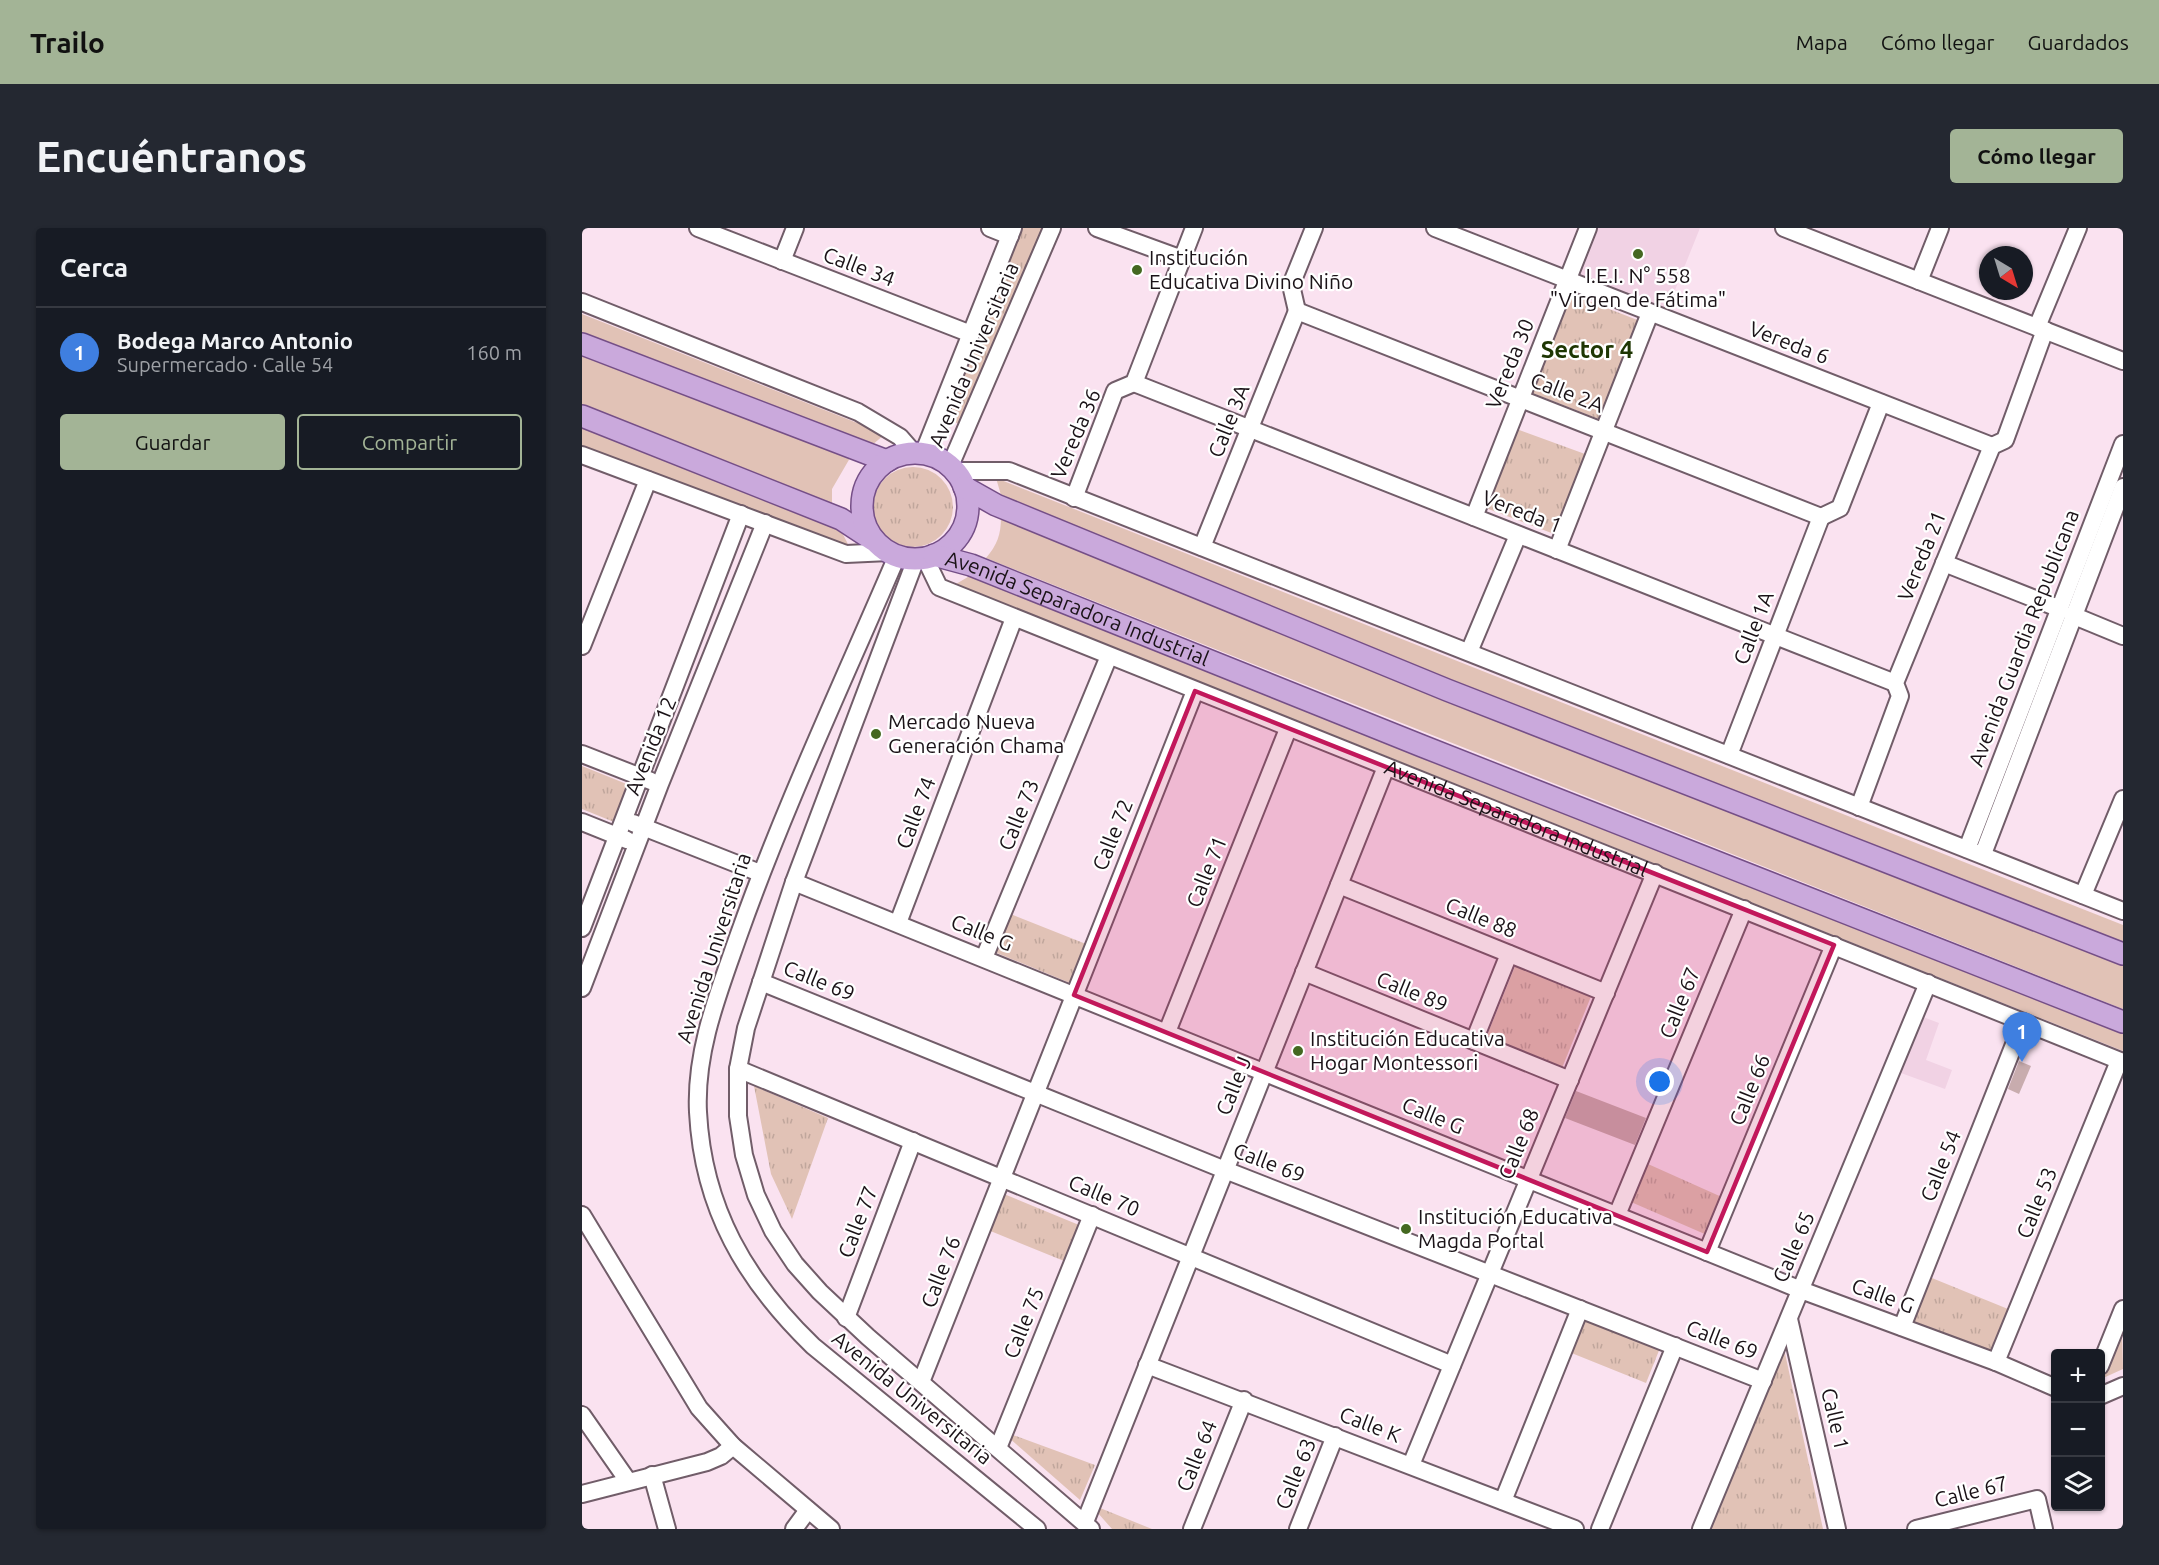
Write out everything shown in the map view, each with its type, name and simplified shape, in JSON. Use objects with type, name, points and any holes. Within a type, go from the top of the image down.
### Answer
[{"type":"main road","points":[[582,344],[887,461]]},
{"type":"main road","name":"Avenida Separadora Industrial","points":[[582,416],[841,519],[906,553],[982,570],[2123,1022]]},
{"type":"main road","points":[[956,475],[968,504],[965,523],[949,546],[906,553],[865,525],[862,498],[873,473],[887,461],[918,453],[956,475],[996,505],[1447,690],[2123,954]]},
{"type":"street","name":"Calle 34","points":[[698,228],[970,334]]},
{"type":"street","points":[[782,261],[795,228]]},
{"type":"street","points":[[990,228],[1011,232]]},
{"type":"street","name":"Avenida Universitaria","points":[[956,475],[1052,228]]},
{"type":"street","points":[[1097,228],[1182,259]]},
{"type":"street","name":"Vereda 36","points":[[1074,498],[1115,391],[1134,384],[1194,228]]},
{"type":"street","points":[[1297,311],[1291,285],[1314,228]]},
{"type":"street","name":"Vereda 6","points":[[1435,228],[1992,446]]},
{"type":"street","name":"Vereda 30","points":[[1474,517],[1588,228]]},
{"type":"street","points":[[1785,228],[2123,361]]},
{"type":"street","points":[[1919,281],[1940,228]]},
{"type":"street","name":"Vereda 21","points":[[1859,807],[1900,696],[1895,683],[1992,446],[2005,440],[2041,329],[2078,228]]},
{"type":"street","name":"Avenida Universitaria","points":[[918,453],[1011,232]]},
{"type":"street","points":[[582,302],[858,412],[900,437],[918,453]]},
{"type":"street","name":"Calle 2A","points":[[1297,311],[1821,517]]},
{"type":"street","name":"Calle 3A","points":[[1202,547],[1297,311]]},
{"type":"street","points":[[1557,550],[1650,313]]},
{"type":"street","name":"Vereda 1","points":[[1134,384],[1895,683]]},
{"type":"street","points":[[1821,517],[1840,508],[1881,403]]},
{"type":"street","name":"Avenida Guardia Republicana","points":[[1975,851],[2065,611],[2123,444]]},
{"type":"street","name":"Avenida Separadora Industrial","points":[[582,455],[846,554],[906,553],[939,588],[2121,1061]]},
{"type":"street","points":[[956,475],[1009,471],[2123,911]]},
{"type":"street","points":[[582,646],[648,480]]},
{"type":"street","name":"Avenida Guardia Republicana","points":[[2065,611],[2123,487]]},
{"type":"street","name":"Avenida 12","points":[[582,928],[741,514]]},
{"type":"street","name":"Calle 1A","points":[[1729,755],[1821,517]]},
{"type":"street","name":"Avenida 12","points":[[582,988],[636,844],[765,523]]},
{"type":"street","points":[[1468,652],[1518,534]]},
{"type":"street","name":"Avenida Universitaria","points":[[906,553],[760,873],[711,1013],[700,1063],[698,1112],[703,1153],[713,1196],[730,1240],[754,1281],[780,1314],[813,1346],[1029,1526]]},
{"type":"street","name":"Avenida Universitaria","points":[[906,553],[746,1028],[738,1070],[738,1116],[744,1155],[756,1195],[773,1231],[795,1264],[846,1318],[1088,1525]]},
{"type":"street","points":[[1944,563],[2123,636]]},
{"type":"street","name":"Calle 74","points":[[898,922],[1014,618]]},
{"type":"street","name":"Calle 73","points":[[984,958],[1109,656]]},
{"type":"street","name":"Calle 72","points":[[1035,1093],[1195,691]]},
{"type":"street","name":"Calle 71","points":[[1167,1032],[1288,729]]},
{"type":"street","points":[[582,754],[660,784]]},
{"type":"street","name":"Calle J","points":[[1088,1525],[1147,1365],[1386,767]]},
{"type":"street","points":[[2083,895],[2123,800]]},
{"type":"street","points":[[624,819],[760,873]]},
{"type":"street","points":[[582,822],[636,844]]},
{"type":"street","name":"Calle 68","points":[[1411,1465],[1655,873]]},
{"type":"street","name":"Calle G","points":[[794,882],[898,922],[1801,1290],[1996,1362],[2051,1386]]},
{"type":"street","name":"Calle 88","points":[[1339,885],[1606,993]]},
{"type":"street","name":"Calle 67","points":[[1617,1215],[1743,909]]},
{"type":"street","name":"Calle 66","points":[[1707,1252],[1834,945]]},
{"type":"street","points":[[1474,1041],[1509,954]]},
{"type":"street","name":"Calle 89","points":[[1304,972],[1570,1080]]},
{"type":"street","name":"Calle 69","points":[[761,982],[1225,1170],[1763,1381]]},
{"type":"street","name":"Calle 65","points":[[1701,1529],[1928,983]]},
{"type":"street","name":"Calle 54","points":[[1902,1327],[2023,1022]]},
{"type":"street","name":"Calle 53","points":[[1996,1362],[2121,1061]]},
{"type":"street","name":"Calle 70","points":[[738,1070],[1452,1365]]},
{"type":"street","name":"Calle 76","points":[[921,1382],[1035,1093]]},
{"type":"street","name":"Calle 77","points":[[846,1318],[913,1141]]},
{"type":"street","points":[[582,1215],[699,1408],[733,1446],[831,1529]]},
{"type":"street","name":"Calle 75","points":[[998,1448],[1092,1215]]},
{"type":"street","points":[[1503,1501],[1580,1309]]},
{"type":"street","points":[[2105,1354],[2123,1309]]},
{"type":"street","name":"Calle 1","points":[[1788,1319],[1837,1529]]},
{"type":"street","points":[[1600,1529],[1675,1346]]},
{"type":"street","name":"Calle K","points":[[1147,1365],[1244,1400],[1575,1529]]},
{"type":"street","points":[[2105,1394],[2123,1386]]},
{"type":"street","name":"Calle 64","points":[[1192,1529],[1244,1400]]},
{"type":"street","points":[[582,1415],[628,1481]]},
{"type":"street","name":"Calle 63","points":[[1302,1528],[1335,1436]]},
{"type":"street","points":[[582,1494],[652,1474],[707,1462],[722,1456],[733,1446]]},
{"type":"street","points":[[652,1474],[667,1529]]},
{"type":"street","name":"Calle 67","points":[[1916,1529],[1943,1526],[2037,1499],[2044,1529]]},
{"type":"street","points":[[794,1529],[808,1510]]},
{"type":"highlighted area","points":[[1195,691],[1834,945],[1707,1252],[1074,995]]},
{"type":"shaded area","name":"I.E.I. N° 558 \"Virgen de Fátima\"","points":[[1596,228],[1700,228],[1665,315],[1575,279]]},
{"type":"shaded area","points":[[1923,1017],[1939,1023],[1926,1060],[1952,1070],[1945,1089],[1901,1073]]},
{"type":"green space","points":[[1018,228],[1045,228],[966,427],[943,417]]},
{"type":"green space","points":[[1568,293],[1640,321],[1601,420],[1530,392]]},
{"type":"green space","points":[[582,314],[885,434],[871,446],[582,340]]},
{"type":"green space","points":[[582,353],[850,458],[832,489],[832,506],[582,407]]},
{"type":"green space","points":[[582,423],[837,523],[849,546],[582,447]]},
{"type":"green space","points":[[1514,428],[1585,454],[1554,534],[1483,507]]},
{"type":"green space","points":[[913,467],[928,470],[941,479],[950,492],[953,507],[950,522],[941,535],[928,544],[913,547],[898,544],[885,535],[876,522],[873,507],[876,492],[885,479],[898,470]]},
{"type":"green space","points":[[996,478],[2123,925],[2123,947],[1003,502]]},
{"type":"green space","points":[[1001,517],[2123,965],[2123,1009],[986,558],[998,539]]},
{"type":"green space","points":[[973,574],[2123,1034],[2123,1051],[956,584]]},
{"type":"green space","points":[[582,766],[634,787],[619,824],[582,809]]},
{"type":"green space","points":[[1008,913],[1086,944],[1070,983],[992,951]]},
{"type":"green space","points":[[1516,964],[1592,994],[1562,1068],[1486,1038]]},
{"type":"green space","points":[[754,1086],[828,1118],[792,1219],[771,1174]]},
{"type":"green space","points":[[1648,1164],[1724,1198],[1707,1235],[1631,1202]]},
{"type":"green space","points":[[1004,1194],[1079,1225],[1064,1261],[988,1230]]},
{"type":"green space","points":[[1927,1276],[2008,1309],[1990,1353],[1909,1320]]},
{"type":"green space","points":[[1583,1317],[1660,1348],[1646,1383],[1569,1352]]},
{"type":"green space","points":[[2122,1330],[2123,1369],[2105,1377],[2105,1370]]},
{"type":"green space","points":[[1783,1344],[1823,1529],[1708,1529]]},
{"type":"green space","points":[[1013,1435],[1095,1465],[1080,1500],[1008,1437]]},
{"type":"green space","points":[[1100,1508],[1152,1529],[1112,1529],[1097,1512]]},
{"type":"building","points":[[2019,1061],[2031,1066],[2019,1094],[2008,1089]]},
{"type":"building","points":[[1576,1091],[1646,1118],[1635,1145],[1565,1118]]},
{"type":"place","name":"I.E.I. N° 558 \"Virgen de Fátima\"","points":[[1638,254]]},
{"type":"place","name":"Institución Educativa Divino Niño","points":[[1137,270]]},
{"type":"place","name":"Mercado Nueva Generación Chama","points":[[876,734]]},
{"type":"place","name":"Institución Educativa Hogar Montessori","points":[[1298,1051]]},
{"type":"place","name":"Bodega Marco Antonio","points":[[2022,1062]]},
{"type":"place","name":"Institución Educativa Magda Portal","points":[[1406,1229]]},
{"type":"district","name":"Sector 4","points":[[1587,350]]}]
